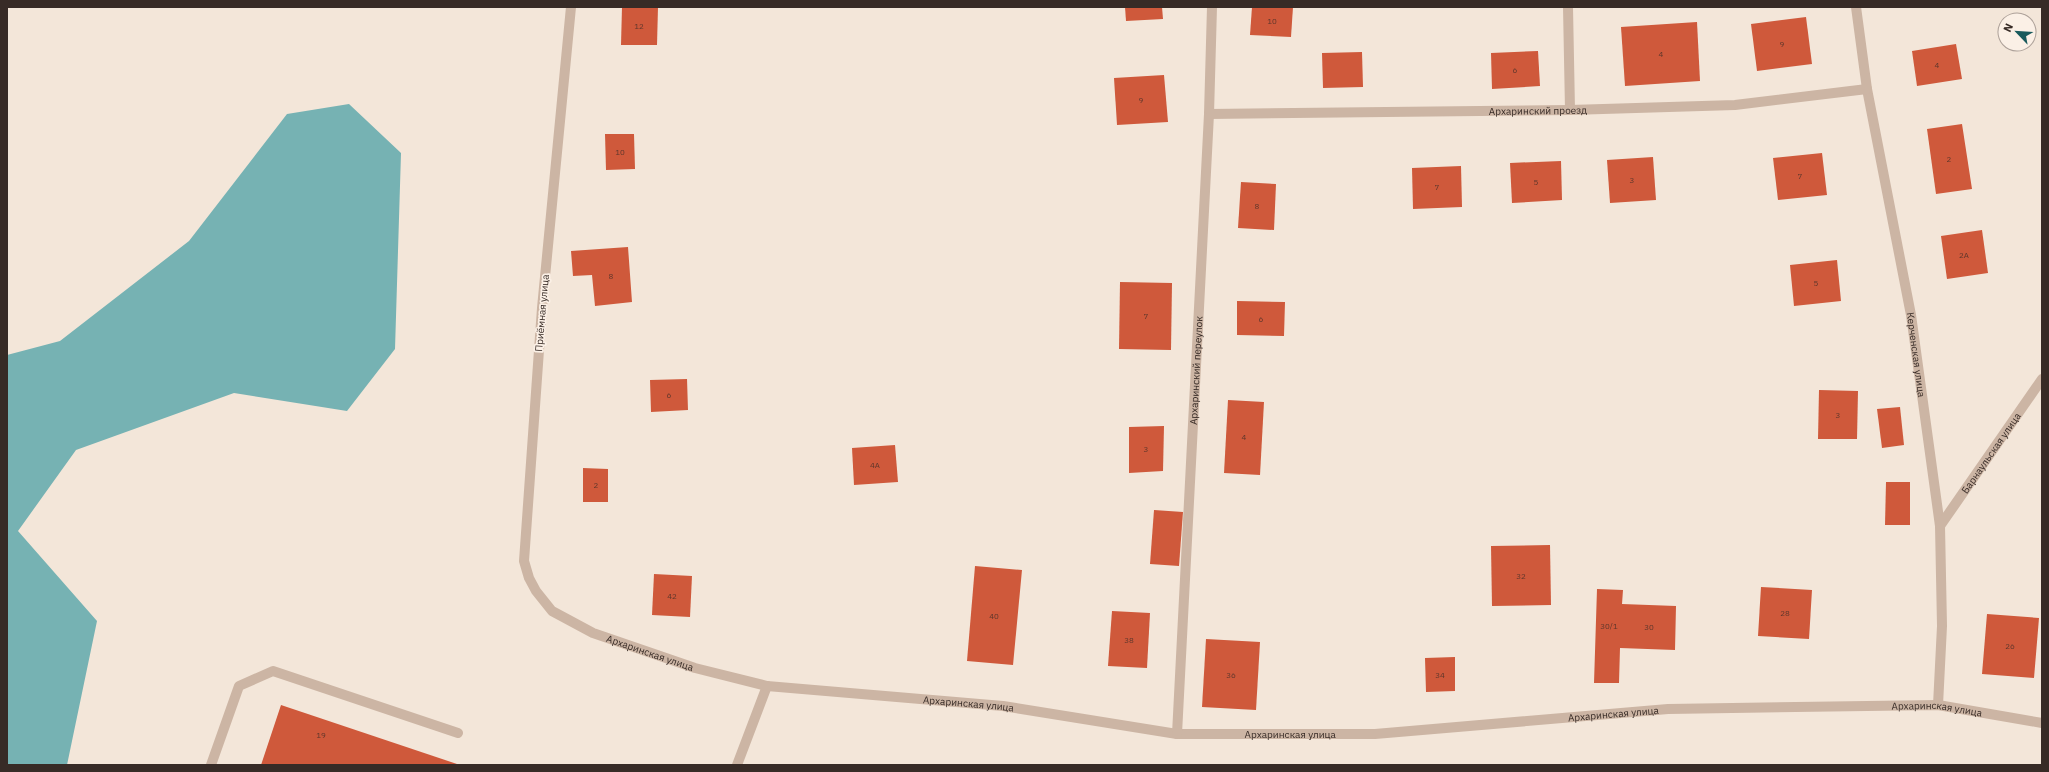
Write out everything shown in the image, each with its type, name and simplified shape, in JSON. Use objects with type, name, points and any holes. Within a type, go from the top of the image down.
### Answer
[{"type":"street","name":"Приёмная улица","points":[[552,611],[536,591],[529,578],[524,561],[542,308],[570,7]]},
{"type":"street","name":"Архаринский переулок","points":[[1177,734],[1209,114],[1212,7]]},
{"type":"street","points":[[1568,7],[1570,110]]},
{"type":"street","name":"Керченская улица","points":[[1856,7],[1867,89],[1911,315],[1940,526],[1942,626],[1938,705]]},
{"type":"street","name":"Архаринский проезд","points":[[1209,114],[1570,110],[1735,105],[1867,89]]},
{"type":"street","name":"Барнаульская улица","points":[[1940,526],[2042,379]]},
{"type":"street","name":"Архаринская улица","points":[[552,611],[593,633],[696,668],[768,686],[1003,706],[1177,734],[1375,734],[1668,709],[1938,705],[2042,722]]},
{"type":"street","points":[[211,765],[238,686],[273,671],[458,733]]},
{"type":"street","points":[[738,765],[768,686]]},
{"type":"water","points":[[349,104],[401,153],[395,349],[347,411],[234,393],[76,450],[18,531],[97,621],[67,765],[7,765],[7,355],[60,341],[189,241],[287,114]]},
{"type":"building","points":[[622,7],[658,7],[657,45],[621,45]]},
{"type":"building","points":[[1125,7],[1162,7],[1163,19],[1126,21]]},
{"type":"building","points":[[1252,7],[1293,7],[1291,37],[1250,35]]},
{"type":"building","points":[[1806,17],[1812,64],[1757,71],[1751,24]]},
{"type":"building","points":[[1697,22],[1700,81],[1625,86],[1621,27]]},
{"type":"building","points":[[1956,44],[1962,79],[1917,86],[1912,51]]},
{"type":"building","points":[[1538,51],[1540,86],[1492,89],[1491,53]]},
{"type":"building","points":[[1362,52],[1363,87],[1323,88],[1322,53]]},
{"type":"building","points":[[1164,75],[1168,122],[1117,125],[1114,78]]},
{"type":"building","points":[[1962,124],[1972,189],[1936,194],[1927,129]]},
{"type":"building","points":[[605,134],[634,134],[635,169],[606,170]]},
{"type":"building","points":[[1822,153],[1827,195],[1778,200],[1773,158]]},
{"type":"building","points":[[1653,157],[1656,200],[1610,203],[1607,160]]},
{"type":"building","points":[[1561,161],[1562,200],[1512,203],[1510,163]]},
{"type":"building","points":[[1461,166],[1462,207],[1413,209],[1412,168]]},
{"type":"building","points":[[1241,182],[1276,184],[1274,230],[1238,228]]},
{"type":"building","points":[[1982,230],[1988,273],[1947,279],[1941,236]]},
{"type":"building","points":[[628,247],[632,302],[595,306],[592,275],[573,276],[571,251]]},
{"type":"building","points":[[1837,260],[1841,301],[1794,306],[1790,265]]},
{"type":"building","points":[[1120,282],[1172,283],[1171,350],[1119,349]]},
{"type":"building","points":[[1237,301],[1285,302],[1284,336],[1237,335]]},
{"type":"building","points":[[687,379],[688,410],[651,412],[650,380]]},
{"type":"building","points":[[1819,390],[1858,391],[1857,439],[1818,439]]},
{"type":"building","points":[[1228,400],[1264,402],[1260,475],[1224,473]]},
{"type":"building","points":[[1900,407],[1904,445],[1882,448],[1877,409]]},
{"type":"building","points":[[1164,426],[1163,471],[1129,473],[1129,427]]},
{"type":"building","points":[[895,445],[898,482],[854,485],[852,448]]},
{"type":"building","points":[[583,468],[608,469],[608,502],[583,502]]},
{"type":"building","points":[[1886,482],[1910,482],[1910,525],[1885,525]]},
{"type":"building","points":[[1154,510],[1183,512],[1179,566],[1150,564]]},
{"type":"building","points":[[1550,545],[1551,605],[1492,606],[1491,546]]},
{"type":"building","points":[[975,566],[1022,570],[1013,665],[967,661]]},
{"type":"building","points":[[654,574],[692,576],[690,617],[652,615]]},
{"type":"building","points":[[1761,587],[1812,590],[1809,639],[1758,636]]},
{"type":"building","points":[[1597,589],[1623,590],[1622,604],[1676,606],[1675,650],[1620,648],[1619,683],[1594,683]]},
{"type":"building","points":[[1112,611],[1150,613],[1147,668],[1108,666]]},
{"type":"building","points":[[1987,614],[2039,618],[2034,678],[1982,674]]},
{"type":"building","points":[[1206,639],[1260,642],[1256,710],[1202,707]]},
{"type":"building","points":[[1455,657],[1455,691],[1426,692],[1425,658]]},
{"type":"building","points":[[281,705],[460,765],[261,765]]}]
